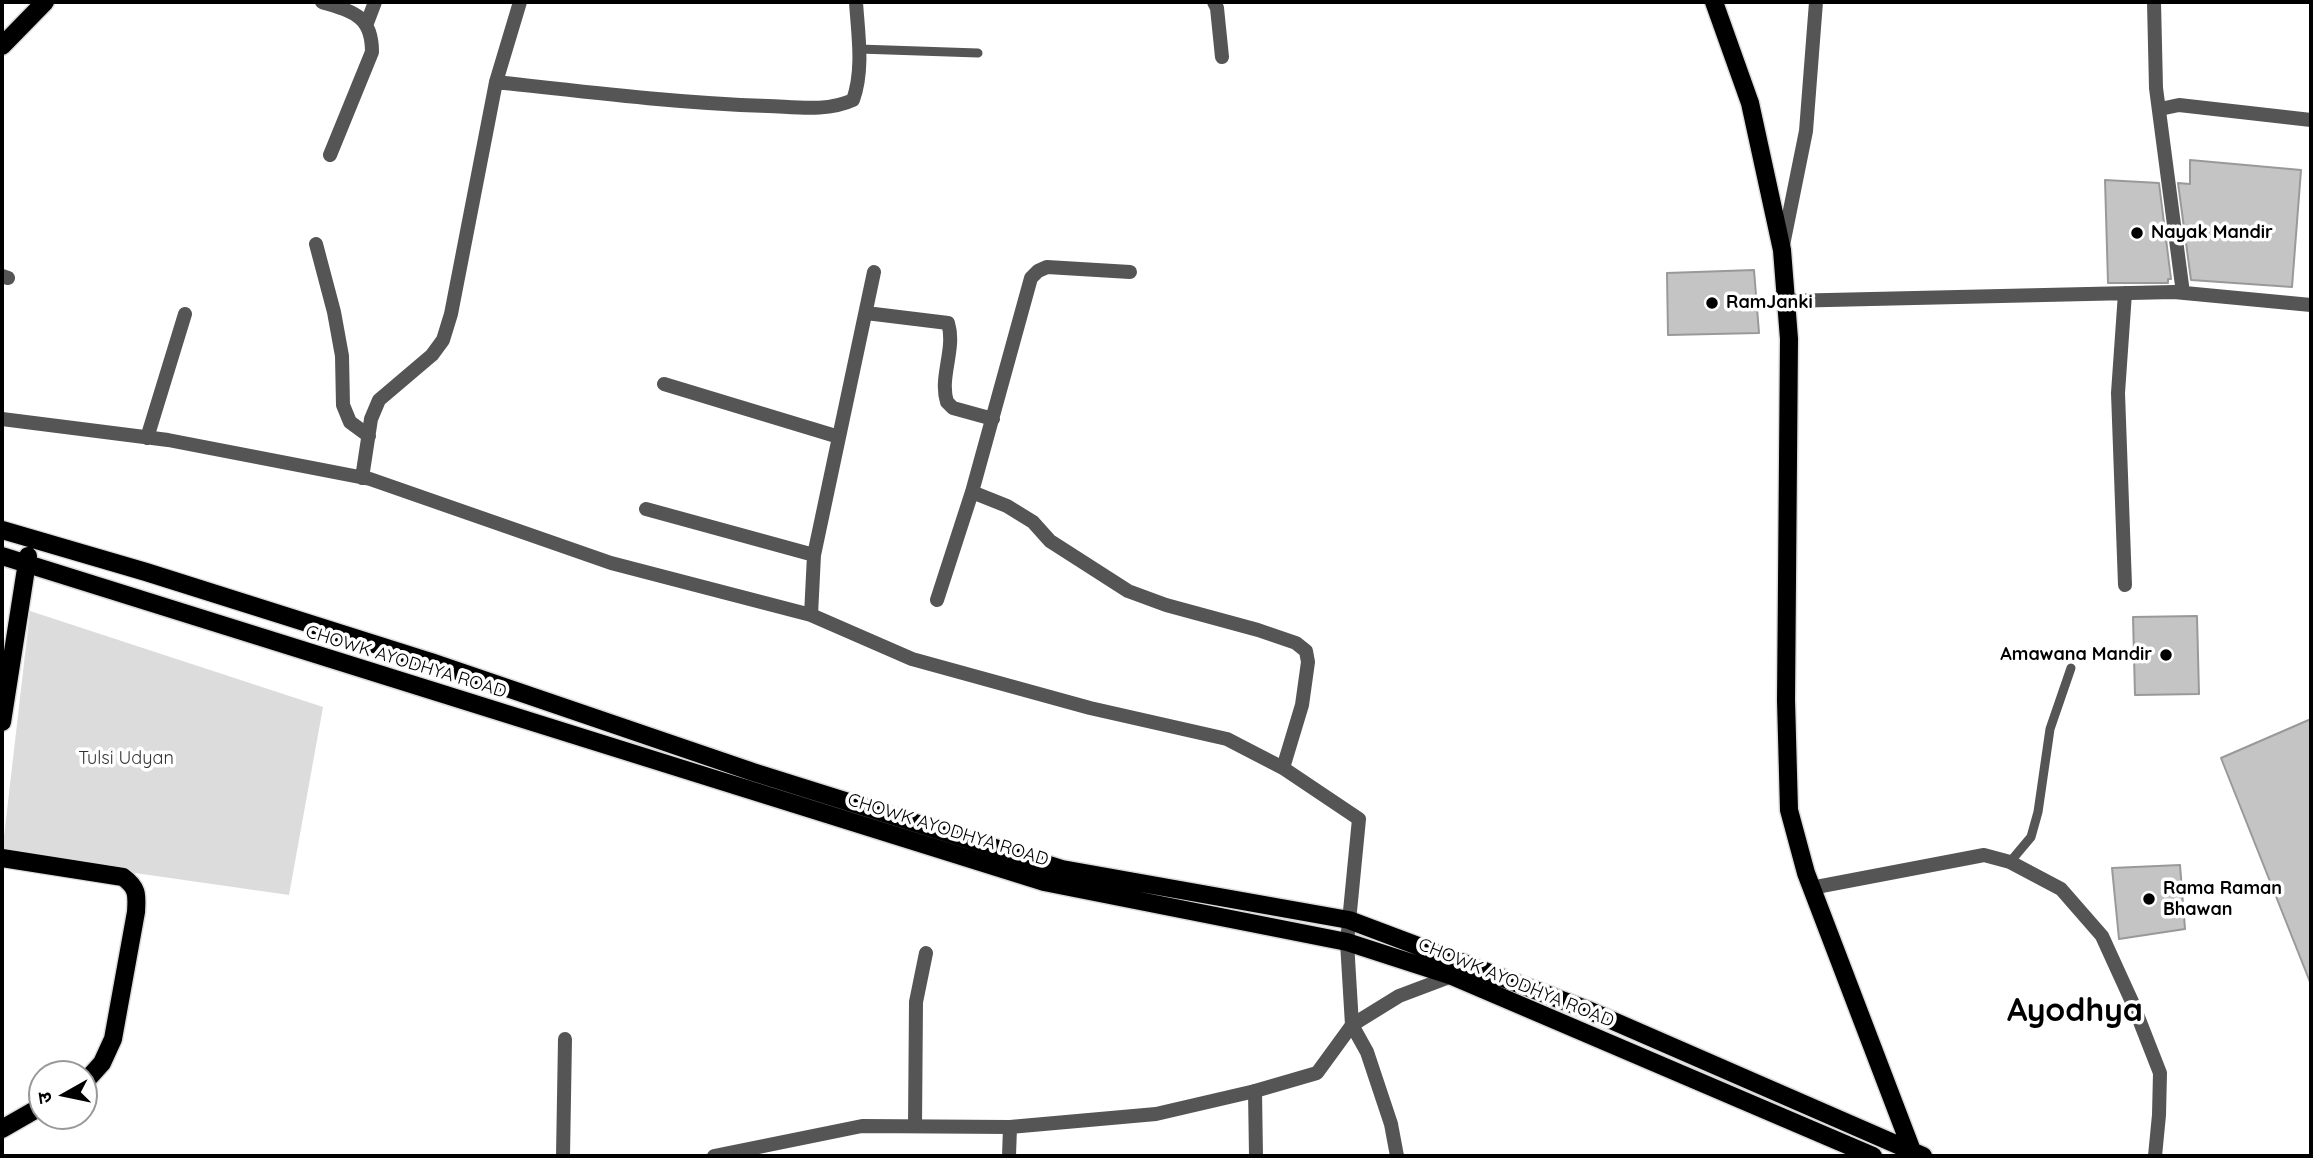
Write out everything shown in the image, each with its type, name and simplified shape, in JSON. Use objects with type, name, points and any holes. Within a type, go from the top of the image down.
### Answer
[{"type":"main road","points":[[2,46],[45,2]]},
{"type":"main road","points":[[1714,2],[1750,103],[1782,250],[1789,339],[1786,700],[1789,810],[1811,888],[1916,1155]]},
{"type":"main road","points":[[2,530],[146,572],[431,662],[753,772],[1062,869],[1349,920],[1588,1010],[1916,1155]]},
{"type":"main road","points":[[2,722],[31,538]]},
{"type":"main road","name":"CHOWK AYODHYA ROAD","points":[[2,556],[1044,882],[1347,942],[1452,976],[1873,1156]]},
{"type":"main road","points":[[2,858],[123,877],[133,884],[137,895],[136,912],[113,1039],[98,1067]]},
{"type":"main road","points":[[2,1129],[28,1114]]},
{"type":"street","points":[[322,2],[353,12],[367,23],[372,37],[372,52],[330,155]]},
{"type":"street","points":[[367,23],[375,2]]},
{"type":"street","points":[[362,478],[371,419],[379,400],[432,355],[443,340],[451,314],[496,82],[520,2]]},
{"type":"street","points":[[496,82],[699,104],[821,108],[842,105],[853,100],[857,89],[859,50],[856,2]]},
{"type":"street","points":[[1214,2],[1217,8],[1222,57]]},
{"type":"street","points":[[1782,250],[1806,131],[1816,2]]},
{"type":"street","points":[[2154,2],[2156,88],[2183,293]]},
{"type":"street","points":[[2160,109],[2179,105],[2311,120]]},
{"type":"street","points":[[316,244],[334,312],[342,356],[343,404],[350,422],[369,436]]},
{"type":"street","points":[[937,600],[972,492],[1031,278],[1047,267],[1129,272]]},
{"type":"street","points":[[811,615],[814,555],[874,272]]},
{"type":"street","points":[[2125,293],[2118,393],[2125,584]]},
{"type":"street","points":[[1785,301],[2183,293],[2311,305]]},
{"type":"street","points":[[866,313],[948,323],[950,340],[945,378],[947,402],[953,408],[993,419]]},
{"type":"street","points":[[147,438],[185,314]]},
{"type":"street","points":[[664,384],[839,437]]},
{"type":"street","points":[[2,419],[147,438],[362,478],[611,563],[811,615],[912,659],[1090,708],[1227,738],[1283,768],[1359,820],[1347,942],[1352,1025],[1367,1052],[1391,1124],[1396,1156]]},
{"type":"street","points":[[972,492],[1007,506],[1033,522],[1050,541],[1128,592],[1258,630],[1296,643],[1306,651],[1308,662],[1302,705],[1283,768]]},
{"type":"street","points":[[646,509],[814,555]]},
{"type":"street","points":[[1811,888],[1984,855],[2010,862],[2061,888],[2102,936],[2160,1073],[2160,1115],[2155,1156]]},
{"type":"street","points":[[915,1126],[916,1002],[926,953]]},
{"type":"street","points":[[714,1156],[862,1126],[1010,1127],[1156,1114],[1255,1091],[1317,1073],[1352,1025],[1399,996],[1452,976]]},
{"type":"street","points":[[564,1156],[565,1039]]},
{"type":"street","points":[[1255,1091],[1256,1156]]},
{"type":"street","points":[[1009,1156],[1010,1127]]},
{"type":"lane","points":[[859,50],[978,53]]},
{"type":"lane","points":[[2010,862],[2031,837],[2038,813],[2050,729],[2071,668]]},
{"type":"green space","name":"Tulsi Udyan","points":[[30,611],[323,707],[289,895],[2,854]]},
{"type":"building","points":[[2190,160],[2301,170],[2292,287],[2191,280],[2178,183],[2190,184]]},
{"type":"building","name":"Nayak Mandir","points":[[2105,180],[2159,183],[2171,279],[2168,279],[2168,283],[2108,283]]},
{"type":"building","name":"RamJanki","points":[[1754,270],[1759,333],[1668,335],[1667,273]]},
{"type":"building","name":"Amawana Mandir","points":[[2197,616],[2199,694],[2135,695],[2133,617]]},
{"type":"building","points":[[2311,719],[2311,982],[2310,982],[2221,758]]},
{"type":"building","name":"Rama Raman Bhawan","points":[[2180,865],[2185,929],[2119,939],[2112,868]]},
{"type":"place","name":"Nayak Mandir","points":[[2137,233]]},
{"type":"place","name":"RamJanki","points":[[1712,303]]},
{"type":"place","name":"Amawana Mandir","points":[[2166,655]]},
{"type":"place","name":"Rama Raman Bhawan","points":[[2149,899]]},
{"type":"district","name":"Ayodhya","points":[[2075,1011]]}]
